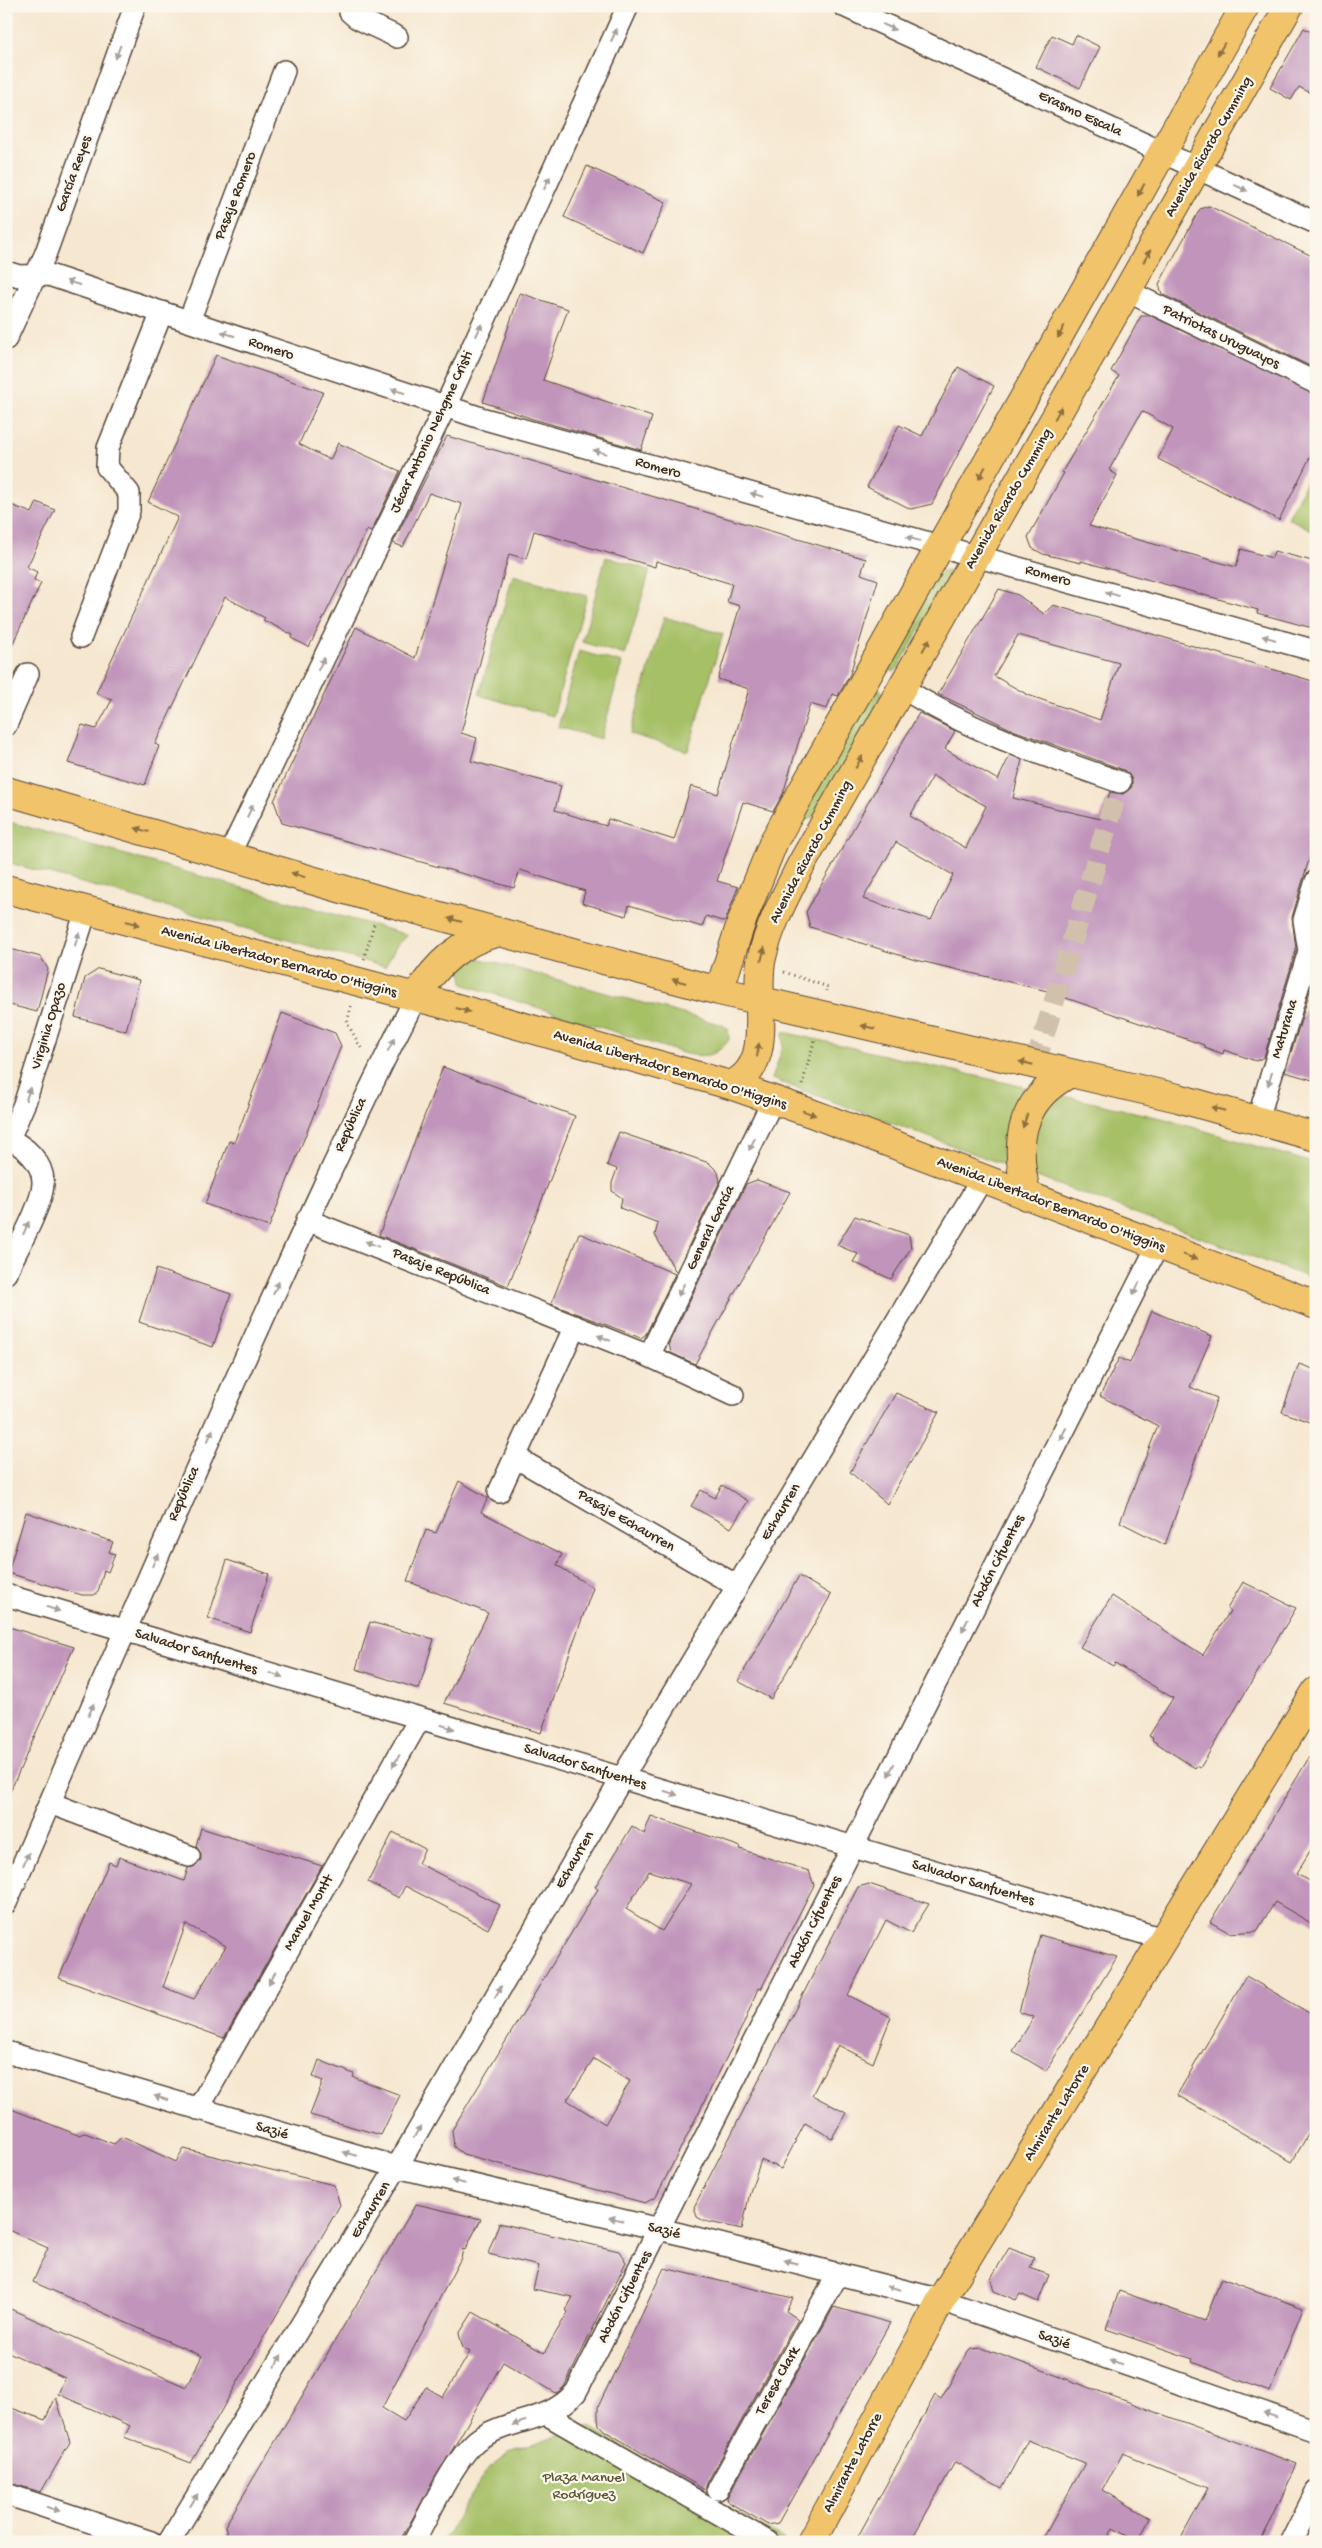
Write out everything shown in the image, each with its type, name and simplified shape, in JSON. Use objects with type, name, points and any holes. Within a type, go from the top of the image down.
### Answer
[{"type":"main road","name":"Avenida Ricardo Cumming","points":[[719,992],[741,923],[768,854],[869,669],[941,546],[1245,6]]},
{"type":"main road","name":"Avenida Ricardo Cumming","points":[[730,1085],[747,1075],[755,1064],[760,1034],[760,965],[775,919],[801,865],[1290,6]]},
{"type":"main road","points":[[869,669],[901,688]]},
{"type":"main road","points":[[6,791],[380,900],[719,992],[1258,1119],[1316,1137]]},
{"type":"main road","name":"Avenida Libertador Bernardo O'Higgins","points":[[6,889],[416,997],[730,1085],[1316,1304]]},
{"type":"main road","points":[[416,997],[438,966],[449,955],[481,937],[499,932]]},
{"type":"main road","points":[[1027,1196],[1020,1158],[1024,1125],[1037,1099],[1057,1080],[1069,1074]]},
{"type":"main road","name":"Almirante Latorre","points":[[811,2542],[941,2300],[1316,1691]]},
{"type":"street","name":"García Reyes","points":[[6,339],[36,276],[135,6]]},
{"type":"street","points":[[351,6],[350,12],[357,18],[397,37]]},
{"type":"street","name":"Jécar Antonio Nehgme Cristi","points":[[229,855],[444,407],[628,6]]},
{"type":"street","name":"Erasmo Escala","points":[[844,6],[1316,223]]},
{"type":"street","name":"Pasaje Romero","points":[[189,321],[284,71]]},
{"type":"street","name":"Romero","points":[[6,272],[19,276],[49,275],[444,407],[1316,651]]},
{"type":"street","name":"Patriotas Uruguayos","points":[[1127,291],[1316,383]]},
{"type":"street","points":[[81,637],[128,511],[129,493],[107,467],[108,448],[162,312]]},
{"type":"street","points":[[6,725],[28,674]]},
{"type":"street","points":[[901,688],[931,706],[1015,746],[1120,782]]},
{"type":"street","name":"Maturana","points":[[1258,1119],[1309,951],[1304,920],[1316,881]]},
{"type":"street","name":"Virginia Opazo","points":[[6,1273],[43,1186],[43,1177],[36,1162],[19,1144],[8,1139],[25,1102],[86,911]]},
{"type":"street","name":"República","points":[[8,1895],[307,1220],[369,1088],[416,997]]},
{"type":"street","name":"General García","points":[[649,1356],[774,1100]]},
{"type":"street","name":"Echaurren","points":[[169,2542],[397,2167],[622,1778],[982,1179]]},
{"type":"street","name":"Pasaje República","points":[[307,1220],[649,1356],[733,1395]]},
{"type":"street","name":"Abdón Cifuentes","points":[[414,2542],[465,2453],[478,2440],[488,2434],[564,2406],[576,2392],[660,2230],[852,1847],[1158,1246]]},
{"type":"street","points":[[499,1492],[575,1326]]},
{"type":"street","name":"Pasaje Echaurren","points":[[515,1457],[737,1586]]},
{"type":"street","name":"Salvador Sanfuentes","points":[[6,1595],[1163,1939]]},
{"type":"street","name":"Manuel Montt","points":[[198,2109],[420,1718]]},
{"type":"street","points":[[50,1803],[189,1856]]},
{"type":"street","name":"Sazié","points":[[6,2052],[397,2167],[941,2300],[1316,2431]]},
{"type":"street","name":"Teresa Clark","points":[[718,2489],[838,2274]]},
{"type":"street","points":[[546,2414],[768,2542]]},
{"type":"street","points":[[1291,2542],[1316,2492]]},
{"type":"street","points":[[6,2494],[151,2542]]},
{"type":"green space","points":[[1316,462],[1316,532],[1288,518]]},
{"type":"green space","points":[[606,557],[650,570],[625,655],[582,642]]},
{"type":"green space","points":[[947,570],[950,576],[899,666],[895,671],[889,670],[886,666],[941,571]]},
{"type":"green space","points":[[513,575],[587,596],[553,716],[479,695]]},
{"type":"green space","points":[[664,617],[723,634],[688,751],[630,734]]},
{"type":"green space","points":[[579,651],[622,663],[601,739],[558,727]]},
{"type":"green space","points":[[879,687],[882,693],[880,699],[815,817],[805,820],[802,816],[873,688]]},
{"type":"green space","points":[[6,821],[408,935],[396,947],[385,967],[6,862]]},
{"type":"green space","points":[[478,958],[723,1025],[728,1029],[729,1040],[715,1053],[705,1055],[686,1054],[463,984],[461,969],[465,962]]},
{"type":"green space","points":[[783,1032],[1165,1119],[1316,1164],[1316,1280],[772,1079],[783,1046]]},
{"type":"green space","name":"Plaza Manuel Rodríguez","points":[[589,2426],[785,2540],[783,2542],[442,2542],[485,2473],[509,2452]]},
{"type":"building","points":[[1304,28],[1316,35],[1316,96],[1299,87],[1291,100],[1270,88]]},
{"type":"building","points":[[1052,35],[1072,44],[1076,35],[1100,47],[1080,88],[1036,67]]},
{"type":"building","points":[[587,166],[666,202],[643,253],[564,217]]},
{"type":"building","points":[[1209,206],[1316,258],[1316,369],[1162,294],[1159,284],[1200,209]]},
{"type":"building","points":[[520,293],[568,309],[543,380],[652,417],[641,450],[533,419],[483,402]]},
{"type":"building","points":[[1141,316],[1151,316],[1316,395],[1316,445],[1279,520],[1158,459],[1173,429],[1142,411],[1109,470],[1117,475],[1089,526],[1236,567],[1241,549],[1272,558],[1274,551],[1316,562],[1316,629],[1257,613],[1258,610],[1081,561],[1081,563],[1043,554],[1032,548],[1028,537],[1064,473],[1062,472],[1119,376],[1111,371]]},
{"type":"building","points":[[216,355],[323,392],[299,444],[330,460],[338,443],[400,471],[371,532],[367,530],[309,647],[291,638],[293,635],[263,620],[265,618],[225,597],[155,744],[159,746],[145,785],[68,763],[82,725],[96,729],[112,700],[96,693],[178,517],[148,502]]},
{"type":"building","points":[[958,367],[994,386],[932,504],[911,509],[867,487],[899,425],[922,436]]},
{"type":"building","points":[[447,436],[866,559],[861,574],[878,580],[850,674],[838,696],[832,694],[827,709],[810,704],[783,794],[773,811],[743,802],[717,881],[738,887],[725,922],[706,916],[702,927],[629,905],[626,916],[582,903],[585,891],[520,870],[514,888],[282,823],[274,801],[356,627],[415,658],[462,504],[429,493],[403,547],[393,543]],"holes":[[[534,531],[655,567],[656,561],[732,584],[727,602],[740,606],[718,679],[749,689],[718,794],[691,786],[674,840],[608,819],[606,826],[555,810],[561,786],[471,761],[477,738],[461,733],[509,554],[526,559]]]},
{"type":"building","points":[[37,502],[55,510],[27,567],[37,572],[34,580],[41,583],[6,658],[6,503],[32,513]]},
{"type":"building","points":[[999,589],[1018,595],[1044,614],[1053,605],[1316,682],[1316,836],[1292,917],[1296,950],[1264,1057],[1256,1061],[1224,1050],[1223,1054],[1204,1047],[1204,1045],[1060,996],[1060,994],[912,959],[810,927],[806,912],[919,713],[955,731],[945,749],[998,780],[1010,755],[1022,760],[1013,798],[1100,819],[1110,792],[1123,794],[1132,787],[1132,779],[1124,770],[1013,730],[938,694]],"holes":[[[1018,635],[1119,663],[1100,720],[1028,695],[994,676]],[[933,776],[986,806],[966,848],[910,816]],[[896,842],[953,875],[931,920],[863,899]]]},
{"type":"building","points":[[6,948],[41,957],[48,969],[37,1012],[6,1004]]},
{"type":"building","points":[[99,969],[139,980],[126,1031],[75,1017],[85,978]]},
{"type":"building","points":[[1316,972],[1316,1081],[1285,1072]]},
{"type":"building","points":[[282,1013],[335,1033],[341,1046],[269,1227],[205,1204],[229,1141],[234,1143]]},
{"type":"building","points":[[443,1067],[575,1116],[508,1286],[379,1235]]},
{"type":"building","points":[[619,1132],[709,1163],[718,1172],[720,1181],[676,1272],[655,1235],[658,1223],[620,1208],[622,1198],[612,1191],[612,1183],[617,1169],[607,1165]]},
{"type":"building","points":[[757,1180],[790,1192],[695,1364],[671,1353],[669,1343],[746,1184]]},
{"type":"building","points":[[855,1216],[909,1235],[911,1248],[891,1279],[853,1262],[858,1254],[837,1245]]},
{"type":"building","points":[[579,1233],[675,1274],[646,1334],[641,1338],[551,1304]]},
{"type":"building","points":[[156,1269],[231,1294],[213,1347],[139,1322]]},
{"type":"building","points":[[1152,1311],[1212,1336],[1190,1387],[1217,1398],[1165,1545],[1120,1522],[1158,1426],[1100,1396],[1119,1358],[1130,1363]]},
{"type":"building","points":[[1299,1364],[1316,1370],[1316,1424],[1282,1412]]},
{"type":"building","points":[[896,1393],[939,1412],[887,1504],[850,1472]]},
{"type":"building","points":[[459,1481],[488,1498],[481,1512],[562,1554],[557,1565],[593,1588],[541,1733],[444,1703],[488,1613],[407,1581],[426,1530],[436,1533]]},
{"type":"building","points":[[722,1485],[748,1501],[731,1528],[691,1506],[701,1490],[715,1498]]},
{"type":"building","points":[[26,1512],[113,1542],[109,1552],[115,1554],[108,1572],[104,1570],[98,1592],[94,1595],[82,1595],[8,1573]]},
{"type":"building","points":[[227,1560],[269,1574],[250,1632],[208,1618]]},
{"type":"building","points":[[799,1576],[831,1595],[771,1699],[738,1681]]},
{"type":"building","points":[[1243,1582],[1296,1608],[1200,1768],[1197,1766],[1195,1768],[1152,1740],[1153,1738],[1149,1736],[1173,1698],[1115,1663],[1113,1666],[1080,1647],[1112,1596],[1203,1655],[1230,1611],[1227,1609]]},
{"type":"building","points":[[370,1622],[434,1639],[419,1689],[356,1669]]},
{"type":"building","points":[[6,1626],[74,1647],[6,1801]]},
{"type":"building","points":[[1316,1746],[1316,1841],[1296,1874],[1316,1884],[1316,1926],[1275,1902],[1257,1931],[1230,1933],[1210,1922]]},
{"type":"building","points":[[651,1816],[741,1847],[740,1849],[809,1871],[814,1885],[761,1989],[758,1988],[745,2021],[656,2197],[645,2203],[463,2154],[454,2147],[452,2130],[598,1889],[595,1887],[632,1826],[644,1834]],"holes":[[[649,1871],[691,1884],[662,1931],[626,1909]],[[594,2059],[630,2081],[605,2124],[567,2100]]]},
{"type":"building","points":[[201,1828],[322,1866],[224,2038],[59,1978],[109,1862],[116,1865],[119,1857],[184,1881],[188,1868],[196,1866],[201,1860],[201,1854],[196,1846]],"holes":[[[186,1924],[226,1946],[194,1999],[163,1987]]]},
{"type":"building","points":[[393,1832],[425,1849],[418,1863],[500,1905],[488,1929],[405,1886],[399,1898],[368,1882]]},
{"type":"building","points":[[869,1884],[929,1904],[911,1933],[886,1920],[848,1995],[891,2017],[873,2063],[838,2045],[812,2095],[846,2113],[832,2138],[805,2123],[781,2169],[761,2160],[750,2192],[742,2229],[704,2221],[697,2217],[694,2207],[858,1887]]},
{"type":"building","points":[[1040,1935],[1117,1957],[1046,2071],[1013,2051],[1034,2017],[1019,2012]]},
{"type":"building","points":[[1246,1976],[1316,2017],[1316,2121],[1292,2162],[1177,2095]]},
{"type":"building","points":[[319,2060],[354,2074],[353,2077],[400,2095],[381,2135],[310,2115],[323,2081],[313,2077]]},
{"type":"building","points":[[6,2107],[78,2135],[85,2133],[114,2144],[122,2137],[176,2162],[184,2149],[334,2185],[340,2205],[191,2463],[124,2437],[130,2426],[58,2394],[65,2378],[6,2351],[6,2307],[186,2387],[202,2356],[33,2282],[48,2248],[6,2229]]},
{"type":"building","points":[[416,2204],[481,2219],[465,2250],[463,2249],[461,2258],[382,2408],[404,2421],[426,2387],[443,2397],[470,2352],[463,2348],[459,2334],[473,2312],[544,2353],[568,2312],[566,2310],[573,2297],[533,2289],[539,2266],[488,2254],[499,2223],[619,2251],[626,2262],[564,2387],[556,2393],[503,2362],[399,2542],[230,2542],[225,2526]]},
{"type":"building","points":[[1009,2248],[1034,2258],[1030,2268],[1049,2275],[1038,2302],[1020,2294],[1016,2300],[994,2291],[991,2278]]},
{"type":"building","points":[[664,2268],[793,2298],[786,2311],[798,2319],[707,2483],[705,2490],[605,2431],[599,2425],[598,2407]]},
{"type":"building","points":[[1221,2278],[1303,2308],[1270,2392],[1192,2362],[1193,2359],[1106,2329],[1119,2291],[1205,2321]]},
{"type":"building","points":[[834,2307],[890,2323],[778,2523],[768,2525],[728,2502],[727,2498]]},
{"type":"building","points":[[982,2348],[1297,2464],[1261,2542],[1179,2542],[1208,2488],[1123,2453],[1103,2490],[1150,2518],[1138,2542],[1113,2528],[1106,2542],[1041,2542],[1085,2463],[1028,2440],[1002,2488],[955,2462],[910,2542],[855,2542],[935,2395],[941,2399],[971,2349]]},
{"type":"building","points":[[56,2397],[70,2442],[41,2492],[6,2482],[6,2406],[45,2420]]},
{"type":"tunnel","points":[[1035,1065],[1120,782]]}]
